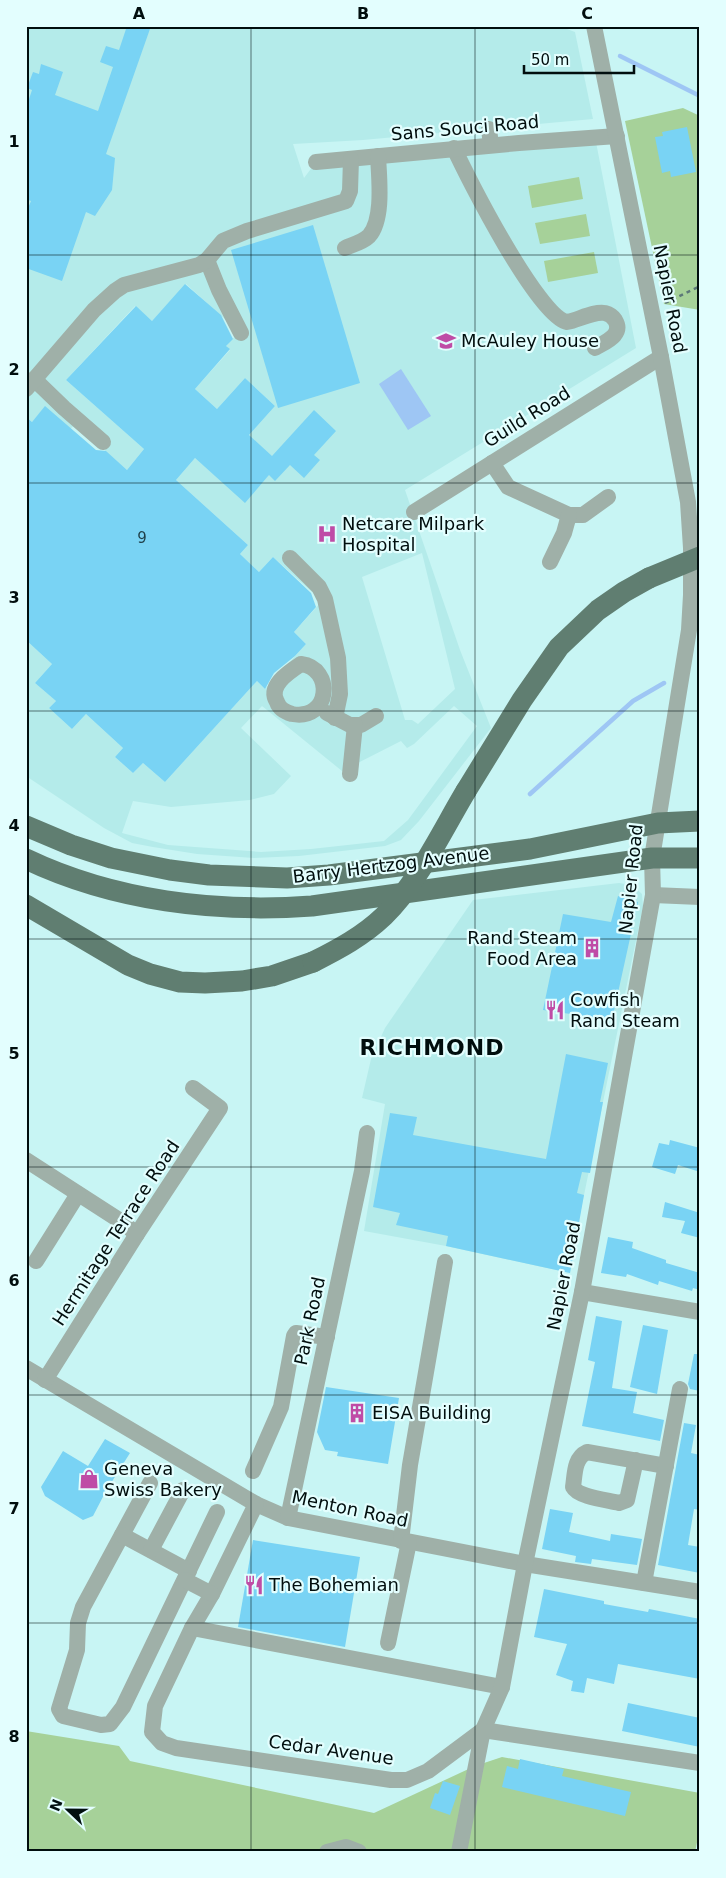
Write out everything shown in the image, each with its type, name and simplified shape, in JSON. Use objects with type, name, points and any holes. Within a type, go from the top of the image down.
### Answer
[{"type":"main road","points":[[26,905],[128,965],[150,974],[180,982],[242,981],[272,976],[313,962],[342,948],[384,916],[402,896],[522,700],[559,648],[598,610],[624,592],[649,578],[700,557]]},
{"type":"main road","name":"Barry Hertzog Avenue","points":[[26,826],[71,846],[110,858],[170,870],[209,875],[287,878],[329,875],[530,848],[658,823],[696,820]]},
{"type":"main road","name":"Barry Hertzog Avenue","points":[[26,859],[87,883],[142,896],[182,903],[271,909],[312,906],[652,858],[700,858]]},
{"type":"street","name":"Napier Road","points":[[460,1852],[483,1730],[502,1687],[524,1564],[582,1292],[653,895],[652,858],[694,626],[688,502],[652,311],[594,26]]},
{"type":"street","name":"Sans Souci Road","points":[[316,162],[454,148],[490,137],[518,135],[617,136]]},
{"type":"street","points":[[454,148],[494,227],[541,299],[555,316],[567,322],[599,313],[606,313],[615,320],[618,328],[615,336],[595,348]]},
{"type":"street","points":[[345,248],[364,240],[376,225],[379,195],[378,156]]},
{"type":"street","points":[[103,442],[64,408],[30,384],[94,310],[124,284],[199,265],[207,260],[223,241],[346,201],[350,191],[351,159]]},
{"type":"street","points":[[207,260],[219,290],[241,333]]},
{"type":"street","name":"Guild Road","points":[[414,512],[661,357]]},
{"type":"street","points":[[492,463],[508,487],[569,516],[582,515],[608,497]]},
{"type":"street","points":[[550,562],[564,533],[569,516]]},
{"type":"street","points":[[290,558],[319,587],[325,600],[338,658],[340,694],[335,718]]},
{"type":"street","points":[[319,707],[350,725],[361,725],[376,716]]},
{"type":"street","points":[[350,774],[355,725]]},
{"type":"street","points":[[653,895],[700,897]]},
{"type":"street","name":"Hermitage Terrace Road","points":[[45,1380],[137,1234],[220,1108],[193,1088]]},
{"type":"street","name":"Park Road","points":[[288,1518],[362,1171],[367,1133]]},
{"type":"street","points":[[26,1160],[119,1220],[137,1234]]},
{"type":"street","points":[[36,1261],[78,1194]]},
{"type":"street","points":[[388,1643],[405,1541],[410,1465],[445,1262]]},
{"type":"street","points":[[582,1292],[700,1312]]},
{"type":"street","points":[[254,1471],[281,1407],[294,1336],[296,1333],[327,1337]]},
{"type":"street","name":"Menton Road","points":[[26,1368],[256,1504],[288,1518],[524,1564],[700,1592]]},
{"type":"street","points":[[644,1583],[680,1389]]},
{"type":"street","points":[[636,1460],[666,1466]]},
{"type":"street","points":[[150,1483],[83,1608],[78,1623],[77,1650],[59,1709],[63,1716],[101,1725],[110,1724],[123,1707],[217,1512]]},
{"type":"street","points":[[151,1550],[183,1490]]},
{"type":"street","points":[[256,1504],[212,1594],[192,1628],[502,1687]]},
{"type":"street","points":[[122,1535],[151,1550],[212,1594]]},
{"type":"street","name":"Cedar Avenue","points":[[192,1628],[155,1706],[152,1732],[162,1743],[176,1748],[391,1780],[407,1780],[428,1772],[483,1730]]},
{"type":"street","points":[[483,1730],[700,1763]]},
{"type":"street","points":[[327,1852],[346,1847],[359,1852]]},
{"type":"path","points":[[652,311],[700,286]]},
{"type":"shaded area","points":[[26,26],[559,26],[575,32],[593,119],[363,140],[293,144],[304,178],[316,162],[595,137],[636,348],[405,490],[460,650],[491,728],[419,821],[401,840],[385,846],[299,856],[254,858],[197,854],[153,847],[132,843],[104,828],[26,776],[26,640],[52,664],[35,683],[56,701],[49,708],[72,729],[86,714],[123,748],[115,757],[133,773],[143,763],[165,782],[257,681],[265,689],[306,644],[294,632],[322,601],[273,557],[259,572],[240,554],[248,545],[176,480],[195,458],[245,502],[268,476],[249,435],[275,406],[245,378],[217,409],[195,389],[230,350],[226,346],[239,332],[186,284],[152,321],[135,306],[66,380],[144,449],[127,470],[75,424],[53,449],[45,407],[32,422],[26,417]],"holes":[[[422,553],[455,689],[418,724],[412,720],[405,720],[362,577]],[[262,706],[342,771],[401,741],[407,748],[414,744],[454,706],[477,726],[408,820],[384,841],[261,852],[168,845],[122,833],[133,801],[171,807],[250,800],[274,794],[291,776],[241,728]]]},
{"type":"shaded area","points":[[401,369],[431,416],[408,430],[379,384]]},
{"type":"shaded area","points":[[619,883],[632,885],[642,894],[643,906],[573,1249],[570,1273],[446,1246],[364,1231],[385,1104],[362,1098],[371,1059],[385,1028],[473,900]]},
{"type":"green space","points":[[683,108],[700,116],[700,310],[664,304],[625,121]]},
{"type":"green space","points":[[579,177],[583,199],[532,208],[528,186]]},
{"type":"green space","points":[[586,214],[590,236],[540,244],[535,223]]},
{"type":"green space","points":[[594,252],[598,273],[548,282],[544,261]]},
{"type":"green space","points":[[26,1731],[119,1746],[130,1761],[374,1813],[475,1766],[502,1757],[700,1793],[700,1828],[695,1852],[26,1852]]},
{"type":"building","points":[[127,26],[151,26],[106,154],[115,158],[112,190],[95,216],[86,212],[62,281],[26,268],[26,213],[31,201],[26,199],[26,108],[32,90],[27,88],[33,72],[39,74],[41,64],[63,72],[55,95],[98,111],[113,67],[100,62],[106,46],[119,50]]},
{"type":"building","points":[[687,127],[696,172],[671,177],[670,171],[662,173],[655,137],[663,136],[662,132]]},
{"type":"building","points":[[313,225],[360,383],[278,408],[231,250]]},
{"type":"building","name":"Netcare Milpark Hospital","points":[[185,284],[221,315],[233,339],[226,346],[230,349],[195,389],[217,409],[245,378],[275,406],[249,435],[272,456],[314,410],[336,431],[314,455],[320,460],[304,478],[290,465],[275,481],[269,475],[245,503],[195,458],[176,480],[248,545],[240,554],[259,572],[273,557],[311,593],[316,607],[294,632],[306,644],[295,656],[274,673],[265,689],[257,681],[165,782],[143,763],[133,773],[115,757],[123,748],[86,714],[72,729],[49,708],[56,701],[35,683],[52,664],[26,640],[26,417],[32,422],[45,406],[96,450],[106,451],[127,470],[144,449],[66,380],[136,306],[152,321]]},
{"type":"building","name":"Rand Steam Food Area","points":[[618,896],[638,902],[612,1020],[543,1010],[563,914],[611,922]]},
{"type":"building","points":[[566,1054],[608,1063],[600,1102],[603,1102],[590,1173],[582,1172],[577,1193],[584,1195],[570,1273],[446,1246],[448,1236],[396,1225],[400,1213],[373,1207],[390,1113],[417,1117],[413,1135],[546,1159]]},
{"type":"building","points":[[670,1140],[700,1148],[700,1172],[678,1165],[675,1174],[652,1167],[659,1143],[669,1145]]},
{"type":"building","points":[[665,1202],[700,1213],[700,1238],[681,1233],[685,1221],[662,1217]]},
{"type":"building","points":[[608,1237],[633,1242],[632,1248],[666,1260],[666,1263],[700,1273],[700,1290],[693,1288],[692,1291],[659,1281],[658,1285],[627,1274],[626,1277],[601,1273]]},
{"type":"building","points":[[596,1316],[622,1321],[612,1388],[637,1392],[633,1413],[664,1420],[660,1441],[582,1426],[595,1362],[588,1360]]},
{"type":"building","points":[[643,1325],[668,1330],[657,1394],[630,1387]]},
{"type":"building","points":[[694,1354],[700,1354],[700,1391],[690,1389],[688,1384]]},
{"type":"building","name":"EISA Building","points":[[326,1387],[399,1398],[388,1464],[337,1456],[338,1452],[325,1450],[317,1432]]},
{"type":"building","points":[[684,1423],[696,1425],[691,1453],[700,1455],[700,1510],[694,1509],[688,1545],[700,1547],[700,1573],[658,1565]]},
{"type":"building","points":[[105,1439],[130,1453],[93,1516],[83,1520],[45,1496],[41,1487],[63,1451],[88,1466]]},
{"type":"building","points":[[550,1509],[573,1513],[569,1532],[610,1541],[611,1534],[642,1539],[637,1565],[592,1559],[591,1564],[575,1562],[576,1556],[542,1549]]},
{"type":"building","points":[[253,1540],[360,1557],[345,1647],[238,1627]]},
{"type":"building","points":[[544,1589],[604,1601],[604,1604],[648,1612],[649,1609],[700,1619],[700,1679],[618,1664],[614,1684],[587,1678],[584,1693],[571,1691],[573,1681],[556,1675],[567,1644],[534,1637]]},
{"type":"building","points":[[628,1703],[700,1718],[700,1747],[622,1731]]},
{"type":"building","points":[[520,1759],[564,1769],[562,1776],[631,1792],[625,1816],[502,1787],[507,1766],[518,1769]]},
{"type":"building","points":[[443,1781],[460,1786],[450,1815],[430,1808],[435,1793],[438,1794]]},
{"type":"waterway","points":[[620,56],[700,96]]},
{"type":"waterway","points":[[530,794],[633,701],[664,683]]},
{"type":"place","name":"McAuley House","points":[[446,341]]},
{"type":"place","name":"Netcare Milpark Hospital","points":[[327,534]]},
{"type":"place","name":"Rand Steam Food Area","points":[[592,948]]},
{"type":"place","name":"Cowfish Rand Steam","points":[[555,1010]]},
{"type":"place","name":"EISA Building","points":[[357,1413]]},
{"type":"place","name":"Geneva Swiss Bakery","points":[[89,1479]]},
{"type":"place","name":"The Bohemian","points":[[254,1585]]},
{"type":"district","name":"RICHMOND","points":[[432,1047]]}]
